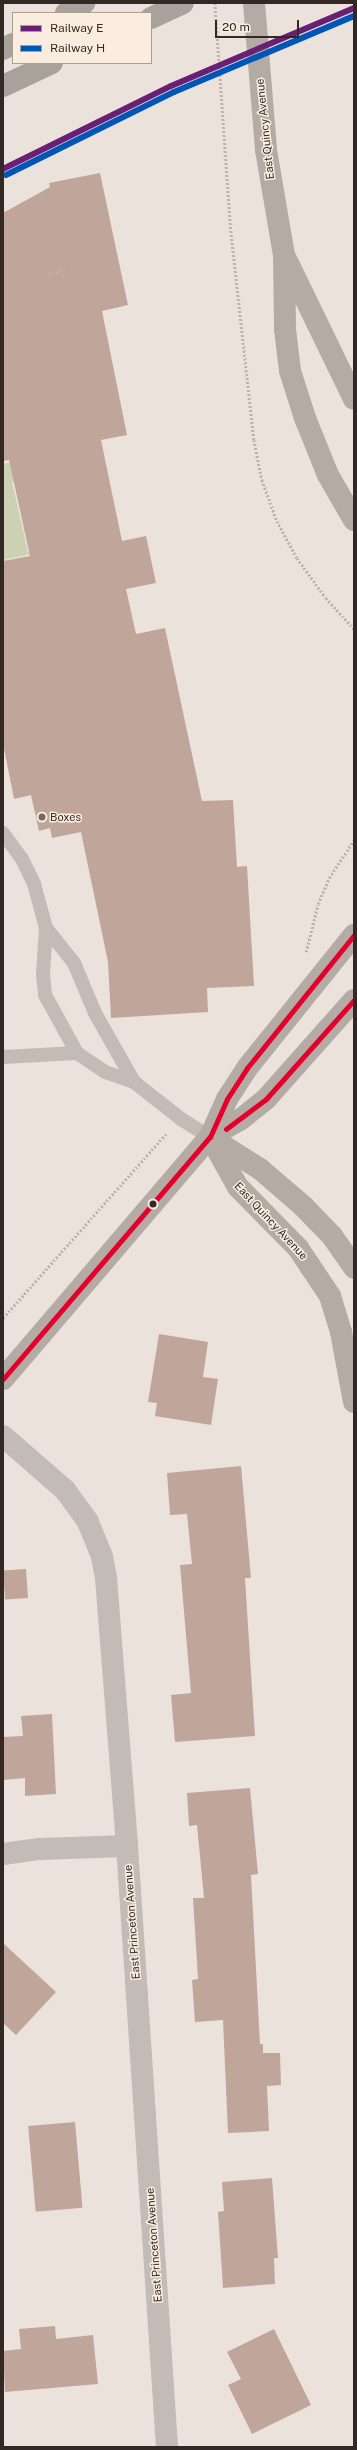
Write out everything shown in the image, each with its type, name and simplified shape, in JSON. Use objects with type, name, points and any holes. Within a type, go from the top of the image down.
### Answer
[{"type":"highway","points":[[68,12],[84,3]]},
{"type":"highway","points":[[152,18],[184,3]]},
{"type":"highway","points":[[3,49],[12,44]]},
{"type":"highway","points":[[3,86],[50,64]]},
{"type":"street","name":"East Quincy Avenue","points":[[254,3],[261,98],[273,196],[284,255],[285,329],[290,371],[304,418],[328,475],[354,520]]},
{"type":"street","name":"East Quincy Avenue","points":[[284,255],[354,399]]},
{"type":"street","points":[[3,1379],[210,1137],[228,1098],[247,1068],[354,935]]},
{"type":"street","points":[[210,1137],[240,1120],[266,1099],[354,1000]]},
{"type":"street","name":"East Quincy Avenue","points":[[210,1137],[238,1187],[298,1248],[330,1296],[341,1332],[354,1402]]},
{"type":"street","points":[[210,1137],[260,1169],[303,1206],[332,1236],[354,1268]]},
{"type":"street","name":"East Princeton Avenue","points":[[3,1436],[65,1490],[88,1522],[102,1557],[106,1578],[127,1846],[167,2447]]},
{"type":"street","points":[[3,1854],[40,1849],[127,1846]]},
{"type":"lane","points":[[3,833],[31,876],[46,928],[43,975],[45,995],[77,1053],[105,1072],[134,1082],[181,1119],[210,1137]]},
{"type":"lane","points":[[46,928],[74,963],[95,1013],[134,1082]]},
{"type":"lane","points":[[3,1057],[77,1053]]},
{"type":"path","points":[[215,3],[232,231],[254,440],[262,480],[277,521],[297,558],[326,598],[354,629]]},
{"type":"path","points":[[48,275],[67,270]]},
{"type":"path","points":[[304,958],[318,904],[329,878],[354,840]]},
{"type":"path","points":[[3,1318],[181,1119]]},
{"type":"green space","points":[[72,449],[76,467],[12,482],[28,552],[118,531],[119,535],[3,560],[3,464]]},
{"type":"building","points":[[100,173],[128,305],[102,311],[127,435],[101,440],[122,541],[146,536],[156,583],[126,589],[136,634],[165,628],[202,801],[233,800],[237,867],[247,866],[254,986],[207,988],[208,1012],[111,1018],[108,962],[81,832],[52,838],[50,828],[39,831],[31,795],[14,799],[3,743],[3,561],[30,556],[9,460],[3,461],[3,213],[50,187],[49,183]]},
{"type":"building","points":[[159,1334],[208,1342],[203,1377],[218,1379],[211,1425],[155,1416],[157,1403],[148,1402]]},
{"type":"building","points":[[241,1466],[251,1578],[245,1578],[255,1736],[175,1742],[171,1695],[191,1693],[180,1565],[192,1564],[187,1514],[170,1515],[167,1473]]},
{"type":"building","points":[[26,1569],[28,1598],[5,1600],[3,1571]]},
{"type":"building","points":[[52,1714],[56,1794],[25,1796],[25,1778],[3,1780],[3,1737],[23,1736],[21,1716]]},
{"type":"building","points":[[250,1788],[258,1874],[251,1875],[260,2044],[263,2044],[263,2053],[280,2053],[281,2085],[267,2086],[269,2131],[228,2133],[223,2020],[195,2022],[192,1980],[198,1979],[193,1898],[204,1898],[197,1825],[189,1826],[187,1793]]},
{"type":"building","points":[[3,1943],[56,1992],[16,2035],[3,2023]]},
{"type":"building","points":[[75,2122],[82,2208],[36,2212],[28,2126]]},
{"type":"building","points":[[272,2178],[278,2258],[274,2258],[275,2284],[223,2288],[218,2212],[224,2211],[222,2182]]},
{"type":"building","points":[[55,2326],[56,2339],[93,2335],[98,2384],[5,2392],[3,2351],[21,2349],[19,2329]]},
{"type":"building","points":[[274,2329],[311,2405],[252,2434],[228,2385],[241,2379],[227,2352]]},
{"type":"rail line","name":"E","points":[[3,169],[171,86],[354,8]]},
{"type":"rail line","name":"H","points":[[6,175],[174,92],[354,16]]},
{"type":"transit line","points":[[3,1379],[210,1137],[227,1099],[247,1068],[354,935]]},
{"type":"transit line","points":[[226,1129],[266,1099],[354,1000]]},
{"type":"place","name":"Boxes","points":[[42,817]]}]
